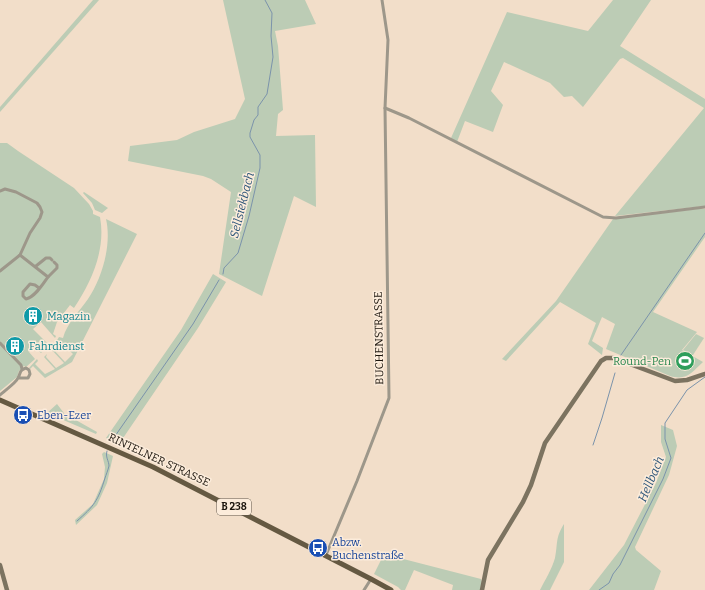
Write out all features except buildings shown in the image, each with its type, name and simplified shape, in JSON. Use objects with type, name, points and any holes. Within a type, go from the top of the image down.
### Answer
[{"type":"main road","name":"RINTELNER STRASSE","points":[[0,400],[160,470],[390,590]]},
{"type":"street","name":"BUCHENSTRASSE","points":[[326,556],[389,398],[385,108],[388,40],[382,0]]},
{"type":"street","points":[[385,108],[408,118],[603,217],[616,218],[705,207]]},
{"type":"street","points":[[0,191],[5,189],[11,190],[37,203],[42,209],[42,215],[30,233],[20,255],[0,271]]},
{"type":"street","points":[[20,255],[36,266],[48,277]]},
{"type":"street","points":[[36,266],[46,258],[50,258],[57,265],[57,268],[39,288],[29,298],[25,298],[23,296],[23,292],[30,284],[35,284],[39,288]]},
{"type":"street","points":[[0,342],[21,365],[22,369]]},
{"type":"street","points":[[482,590],[488,560],[523,502],[531,485],[545,443],[601,361],[606,358],[614,358],[675,381],[687,380],[705,374]]},
{"type":"street","points":[[18,378],[28,378],[30,374],[29,370],[26,368],[22,369]]},
{"type":"street","points":[[0,394],[18,378],[22,369]]},
{"type":"street","points":[[0,565],[7,590]]},
{"type":"street","points":[[364,590],[371,579]]},
{"type":"green space","points":[[93,0],[99,0],[0,112],[0,107]]},
{"type":"green space","points":[[223,0],[305,0],[316,24],[275,31],[278,46],[283,110],[278,114],[276,136],[315,135],[316,207],[294,196],[262,296],[219,274],[231,192],[211,179],[203,176],[128,161],[130,146],[177,140],[194,132],[235,119],[245,99]]},
{"type":"green space","points":[[613,0],[651,0],[620,46],[705,99],[705,206],[615,216],[704,108],[623,58],[620,59],[583,107],[572,96],[564,97],[550,83],[504,62],[491,91],[503,105],[493,132],[465,121],[457,142],[451,138],[507,12],[588,31]]},
{"type":"green space","points":[[0,143],[7,143],[74,188],[89,204],[93,214],[100,217],[101,241],[92,276],[74,308],[70,305],[57,322],[53,334],[56,336],[55,338],[41,322],[33,329],[48,344],[46,346],[40,341],[35,346],[42,352],[41,353],[34,347],[29,352],[35,359],[26,367],[24,366],[19,371],[17,377],[0,391]]},
{"type":"green space","points":[[84,192],[108,208],[102,213],[95,210],[92,203],[83,193]]},
{"type":"green space","points":[[705,209],[705,237],[653,312],[697,332],[682,350],[703,362],[689,375],[681,377],[670,376],[606,349],[615,324],[602,317],[592,341],[603,348],[602,355],[588,344],[596,323],[560,302],[506,361],[502,359],[556,301],[613,219]]},
{"type":"green space","points":[[106,219],[137,234],[72,362],[45,378],[33,366],[30,369],[29,368],[37,359],[38,361],[35,364],[45,374],[55,369],[44,357],[47,354],[46,357],[56,368],[64,363],[51,349],[48,350],[53,346],[52,348],[65,362],[73,354],[60,341],[56,342],[59,337],[63,338],[70,322],[88,299],[98,281],[107,250],[108,229]]},
{"type":"green space","points":[[213,274],[226,282],[198,328],[119,444],[106,438],[181,330]]},
{"type":"green space","points":[[696,334],[704,338],[693,355],[683,350]]},
{"type":"green space","points":[[57,404],[70,421],[74,419],[97,432],[96,434],[47,413]]},
{"type":"green space","points":[[661,425],[673,430],[677,446],[669,475],[635,547],[636,550],[661,571],[654,590],[589,590],[624,545],[656,483],[666,457],[661,442]]},
{"type":"green space","points":[[104,452],[113,456],[107,483],[97,505],[76,525],[75,520],[93,504],[104,479],[105,467],[102,454]]},
{"type":"green space","points":[[564,524],[564,562],[550,590],[540,590],[554,562],[558,537]]},
{"type":"green space","points":[[384,554],[481,579],[482,582],[480,590],[452,590],[453,585],[414,570],[405,590],[401,590],[374,574]]},
{"type":"waterway","name":"Sellsiekbach","points":[[223,274],[224,268],[238,253],[249,216],[260,168],[260,155],[250,137],[250,133],[254,120],[258,115],[258,107],[267,94],[273,57],[271,36],[272,13],[265,0]]},
{"type":"waterway","points":[[621,355],[705,233]]},
{"type":"waterway","name":"Sellsiekbach","points":[[113,439],[193,324],[219,280]]},
{"type":"waterway","points":[[593,445],[615,373]]},
{"type":"waterway","name":"Hellbach","points":[[599,590],[609,583],[613,574],[620,565],[663,479],[671,458],[665,439],[665,423],[687,390],[705,377]]},
{"type":"waterway","name":"Sellsiekbach","points":[[77,521],[88,511],[98,498],[109,466],[106,455],[107,451]]},
{"type":"place","name":"Magazin","points":[[33,316]]},
{"type":"place","name":"Fahrdienst","points":[[15,346]]},
{"type":"place","name":"Round-Pen","points":[[685,361]]},
{"type":"place","name":"Eben-Ezer","points":[[23,415]]},
{"type":"place","name":"Abzw. Buchenstraße","points":[[318,548]]}]
